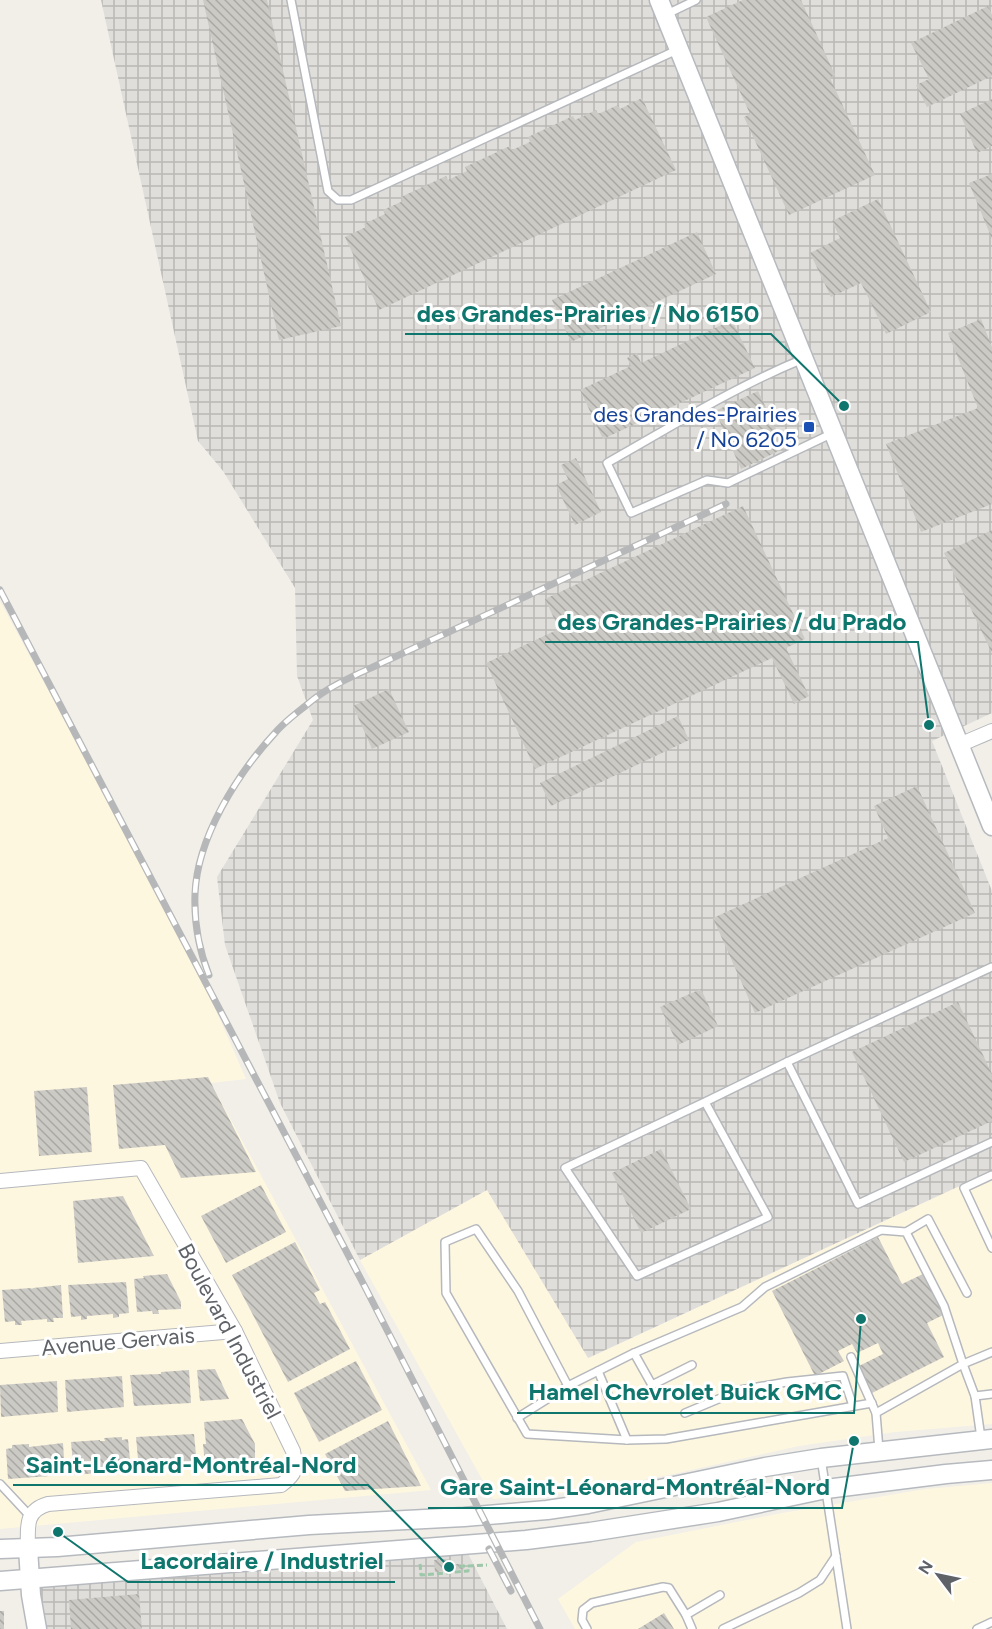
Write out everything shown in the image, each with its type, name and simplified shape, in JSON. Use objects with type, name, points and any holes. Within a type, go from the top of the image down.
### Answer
[{"type":"main road","points":[[662,7],[992,826]]},
{"type":"main road","points":[[0,1549],[547,1510],[820,1458],[987,1439]]},
{"type":"main road","points":[[0,1581],[526,1540],[718,1512],[826,1489],[992,1470]]},
{"type":"main road","points":[[28,1548],[31,1600],[37,1629]]},
{"type":"street","points":[[960,745],[992,731]]},
{"type":"street","name":"Boulevard Industriel","points":[[0,1181],[141,1168],[235,1331],[292,1451],[296,1466],[292,1477],[281,1485],[48,1504],[41,1506],[30,1516]]},
{"type":"street","name":"Avenue Gervais","points":[[0,1351],[235,1331]]},
{"type":"street","points":[[28,1548],[30,1516]]},
{"type":"lane","points":[[291,0],[328,191],[338,200],[351,200],[679,50]]},
{"type":"lane","points":[[662,7],[696,0]]},
{"type":"lane","points":[[803,359],[704,407],[607,463],[631,513],[707,480],[728,483],[833,433]]},
{"type":"lane","points":[[705,1102],[768,1217],[637,1276],[565,1168],[787,1062],[992,967]]},
{"type":"lane","points":[[787,1062],[858,1204],[992,1142]]},
{"type":"lane","points":[[992,1175],[964,1188],[992,1248]]},
{"type":"lane","points":[[517,1418],[568,1386],[634,1353],[742,1307],[765,1287],[881,1230],[906,1232],[928,1219],[966,1293]]},
{"type":"lane","points":[[568,1386],[518,1291],[476,1229],[445,1242],[446,1293],[527,1434],[627,1440],[666,1439],[872,1403]]},
{"type":"lane","points":[[906,1232],[944,1306],[975,1396],[987,1439]]},
{"type":"lane","points":[[876,1413],[963,1365],[992,1352]]},
{"type":"lane","points":[[634,1353],[652,1385],[693,1365]]},
{"type":"lane","points":[[851,1357],[876,1413],[879,1452]]},
{"type":"lane","points":[[598,1371],[627,1440]]},
{"type":"lane","points":[[684,1413],[740,1390],[843,1376],[853,1406]]},
{"type":"lane","points":[[975,1396],[992,1394]]},
{"type":"lane","points":[[820,1458],[847,1629]]},
{"type":"lane","points":[[0,1484],[30,1516]]},
{"type":"lane","points":[[723,1629],[800,1593],[820,1580],[836,1556]]},
{"type":"lane","points":[[587,1629],[582,1620],[583,1610],[592,1603],[663,1587],[669,1588],[692,1629]]},
{"type":"lane","points":[[686,1615],[720,1595]]},
{"type":"lane","points":[[977,1629],[992,1622]]},
{"type":"path","points":[[446,1567],[487,1565]]},
{"type":"path","points":[[420,1569],[421,1575],[432,1575],[468,1571],[468,1566]]},
{"type":"shaded area","points":[[101,0],[992,0],[992,713],[932,741],[992,891],[992,1171],[588,1358],[487,1190],[360,1260],[280,1103],[225,945],[217,877],[313,720],[297,676],[295,588],[223,471],[198,441]]},
{"type":"shaded area","points":[[0,601],[193,958],[246,1079],[211,1083],[431,1490],[0,1529]]},
{"type":"shaded area","points":[[992,1171],[992,1424],[895,1432],[799,1446],[669,1475],[557,1494],[493,1499],[360,1260],[487,1190],[589,1358]]},
{"type":"shaded area","points":[[992,1483],[992,1629],[575,1629],[558,1599],[636,1542],[782,1513],[926,1489]]},
{"type":"shaded area","points":[[463,1544],[507,1629],[38,1629],[29,1578]]},
{"type":"building","points":[[203,0],[267,0],[341,326],[279,340]]},
{"type":"building","points":[[743,0],[801,0],[835,75],[830,78],[875,175],[789,215],[744,117],[750,114],[706,17]]},
{"type":"building","points":[[988,6],[992,15],[992,76],[927,107],[916,85],[929,79],[911,43]]},
{"type":"building","points":[[642,98],[676,170],[379,310],[345,237],[385,214],[383,210],[403,201],[401,197],[446,176],[448,180],[467,171],[465,167],[510,146],[512,150],[530,142],[528,137],[573,116],[575,120],[596,110],[598,114],[618,105],[620,109]]},
{"type":"building","points":[[992,99],[992,146],[977,153],[960,114]]},
{"type":"building","points":[[992,174],[992,239],[969,183]]},
{"type":"building","points":[[878,199],[931,312],[886,334],[861,283],[831,297],[810,253],[840,238],[832,221]]},
{"type":"building","points":[[697,232],[716,274],[571,342],[552,300]]},
{"type":"building","points":[[981,319],[992,347],[992,504],[921,532],[886,444],[978,408],[948,333]]},
{"type":"building","points":[[732,320],[755,368],[603,439],[580,390],[631,366],[627,358],[637,353],[641,363]]},
{"type":"building","points":[[758,391],[785,448],[741,469],[715,411]]},
{"type":"building","points":[[576,458],[601,512],[575,525],[556,485],[568,479],[561,465]]},
{"type":"building","points":[[743,506],[805,639],[786,648],[809,696],[794,704],[772,658],[535,769],[486,663],[559,629],[545,599]]},
{"type":"building","points":[[992,530],[992,653],[944,553]]},
{"type":"building","points":[[389,689],[409,732],[372,749],[353,706]]},
{"type":"building","points":[[678,716],[689,740],[551,806],[540,783]]},
{"type":"building","points":[[917,786],[975,913],[755,1013],[713,918],[888,838],[874,806]]},
{"type":"building","points":[[701,989],[718,1026],[678,1045],[660,1007]]},
{"type":"building","points":[[958,1002],[992,1074],[992,1121],[904,1162],[852,1052]]},
{"type":"building","points":[[208,1077],[256,1172],[181,1178],[165,1145],[119,1149],[113,1085]]},
{"type":"building","points":[[87,1087],[92,1152],[39,1156],[34,1091]]},
{"type":"building","points":[[661,1149],[691,1209],[641,1233],[612,1173]]},
{"type":"building","points":[[261,1185],[286,1232],[226,1263],[201,1216]]},
{"type":"building","points":[[123,1196],[154,1256],[78,1263],[73,1201]]},
{"type":"building","points":[[878,1237],[902,1284],[925,1273],[945,1314],[927,1323],[944,1357],[872,1393],[859,1366],[883,1354],[878,1343],[857,1353],[852,1344],[838,1351],[844,1361],[815,1376],[772,1291]]},
{"type":"building","points":[[295,1242],[320,1290],[314,1293],[320,1304],[325,1302],[350,1349],[288,1382],[232,1275]]},
{"type":"building","points":[[167,1274],[181,1302],[181,1309],[158,1310],[159,1314],[153,1314],[152,1311],[137,1312],[134,1279]]},
{"type":"building","points":[[126,1282],[129,1313],[119,1314],[119,1317],[113,1318],[113,1314],[87,1316],[87,1319],[81,1320],[81,1316],[71,1317],[68,1285]]},
{"type":"building","points":[[61,1285],[63,1318],[53,1318],[54,1322],[47,1322],[47,1319],[21,1321],[22,1325],[15,1325],[15,1321],[5,1322],[2,1290]]},
{"type":"building","points":[[356,1361],[382,1410],[319,1442],[294,1393]]},
{"type":"building","points":[[215,1369],[229,1399],[200,1401],[197,1370]]},
{"type":"building","points":[[189,1370],[191,1403],[134,1406],[130,1375]]},
{"type":"building","points":[[122,1376],[124,1407],[67,1412],[65,1380]]},
{"type":"building","points":[[57,1381],[58,1412],[1,1417],[0,1385]]},
{"type":"building","points":[[242,1419],[255,1444],[255,1460],[205,1464],[204,1422]]},
{"type":"building","points":[[388,1421],[421,1486],[345,1491],[325,1454]]},
{"type":"building","points":[[194,1434],[197,1465],[139,1470],[136,1437]]},
{"type":"building","points":[[122,1437],[122,1440],[128,1439],[131,1470],[74,1475],[71,1442],[105,1441],[104,1438]]},
{"type":"building","points":[[63,1443],[65,1475],[8,1479],[6,1449],[12,1448],[12,1445],[29,1444],[29,1447]]},
{"type":"building","points":[[449,1559],[449,1564],[464,1564],[464,1569],[435,1572],[434,1560]]},
{"type":"building","points":[[139,1594],[142,1629],[71,1629],[69,1600]]},
{"type":"building","points":[[0,1611],[4,1611],[4,1629],[0,1629]]},
{"type":"building","points":[[664,1613],[674,1629],[638,1629]]},
{"type":"railway","points":[[209,975],[200,946],[195,915],[197,873],[203,851],[211,829],[234,787],[261,749],[287,721],[316,697],[348,679],[726,504]]},
{"type":"railway","points":[[0,590],[365,1287],[540,1629]]},
{"type":"railway","points":[[489,1549],[511,1591]]},
{"type":"place","name":"des Grandes-Prairies / No 6150","points":[[844,406]]},
{"type":"place","name":"des Grandes-Prairies / No 6205","points":[[809,427]]},
{"type":"place","name":"des Grandes-Prairies / du Prado","points":[[929,725]]},
{"type":"place","name":"Hamel Chevrolet Buick GMC","points":[[861,1319]]},
{"type":"place","name":"Gare Saint-Léonard-Montréal-Nord","points":[[854,1441]]},
{"type":"place","name":"Lacordaire / Industriel","points":[[58,1532]]},
{"type":"place","name":"Saint-Léonard-Montréal-Nord","points":[[449,1567]]}]
